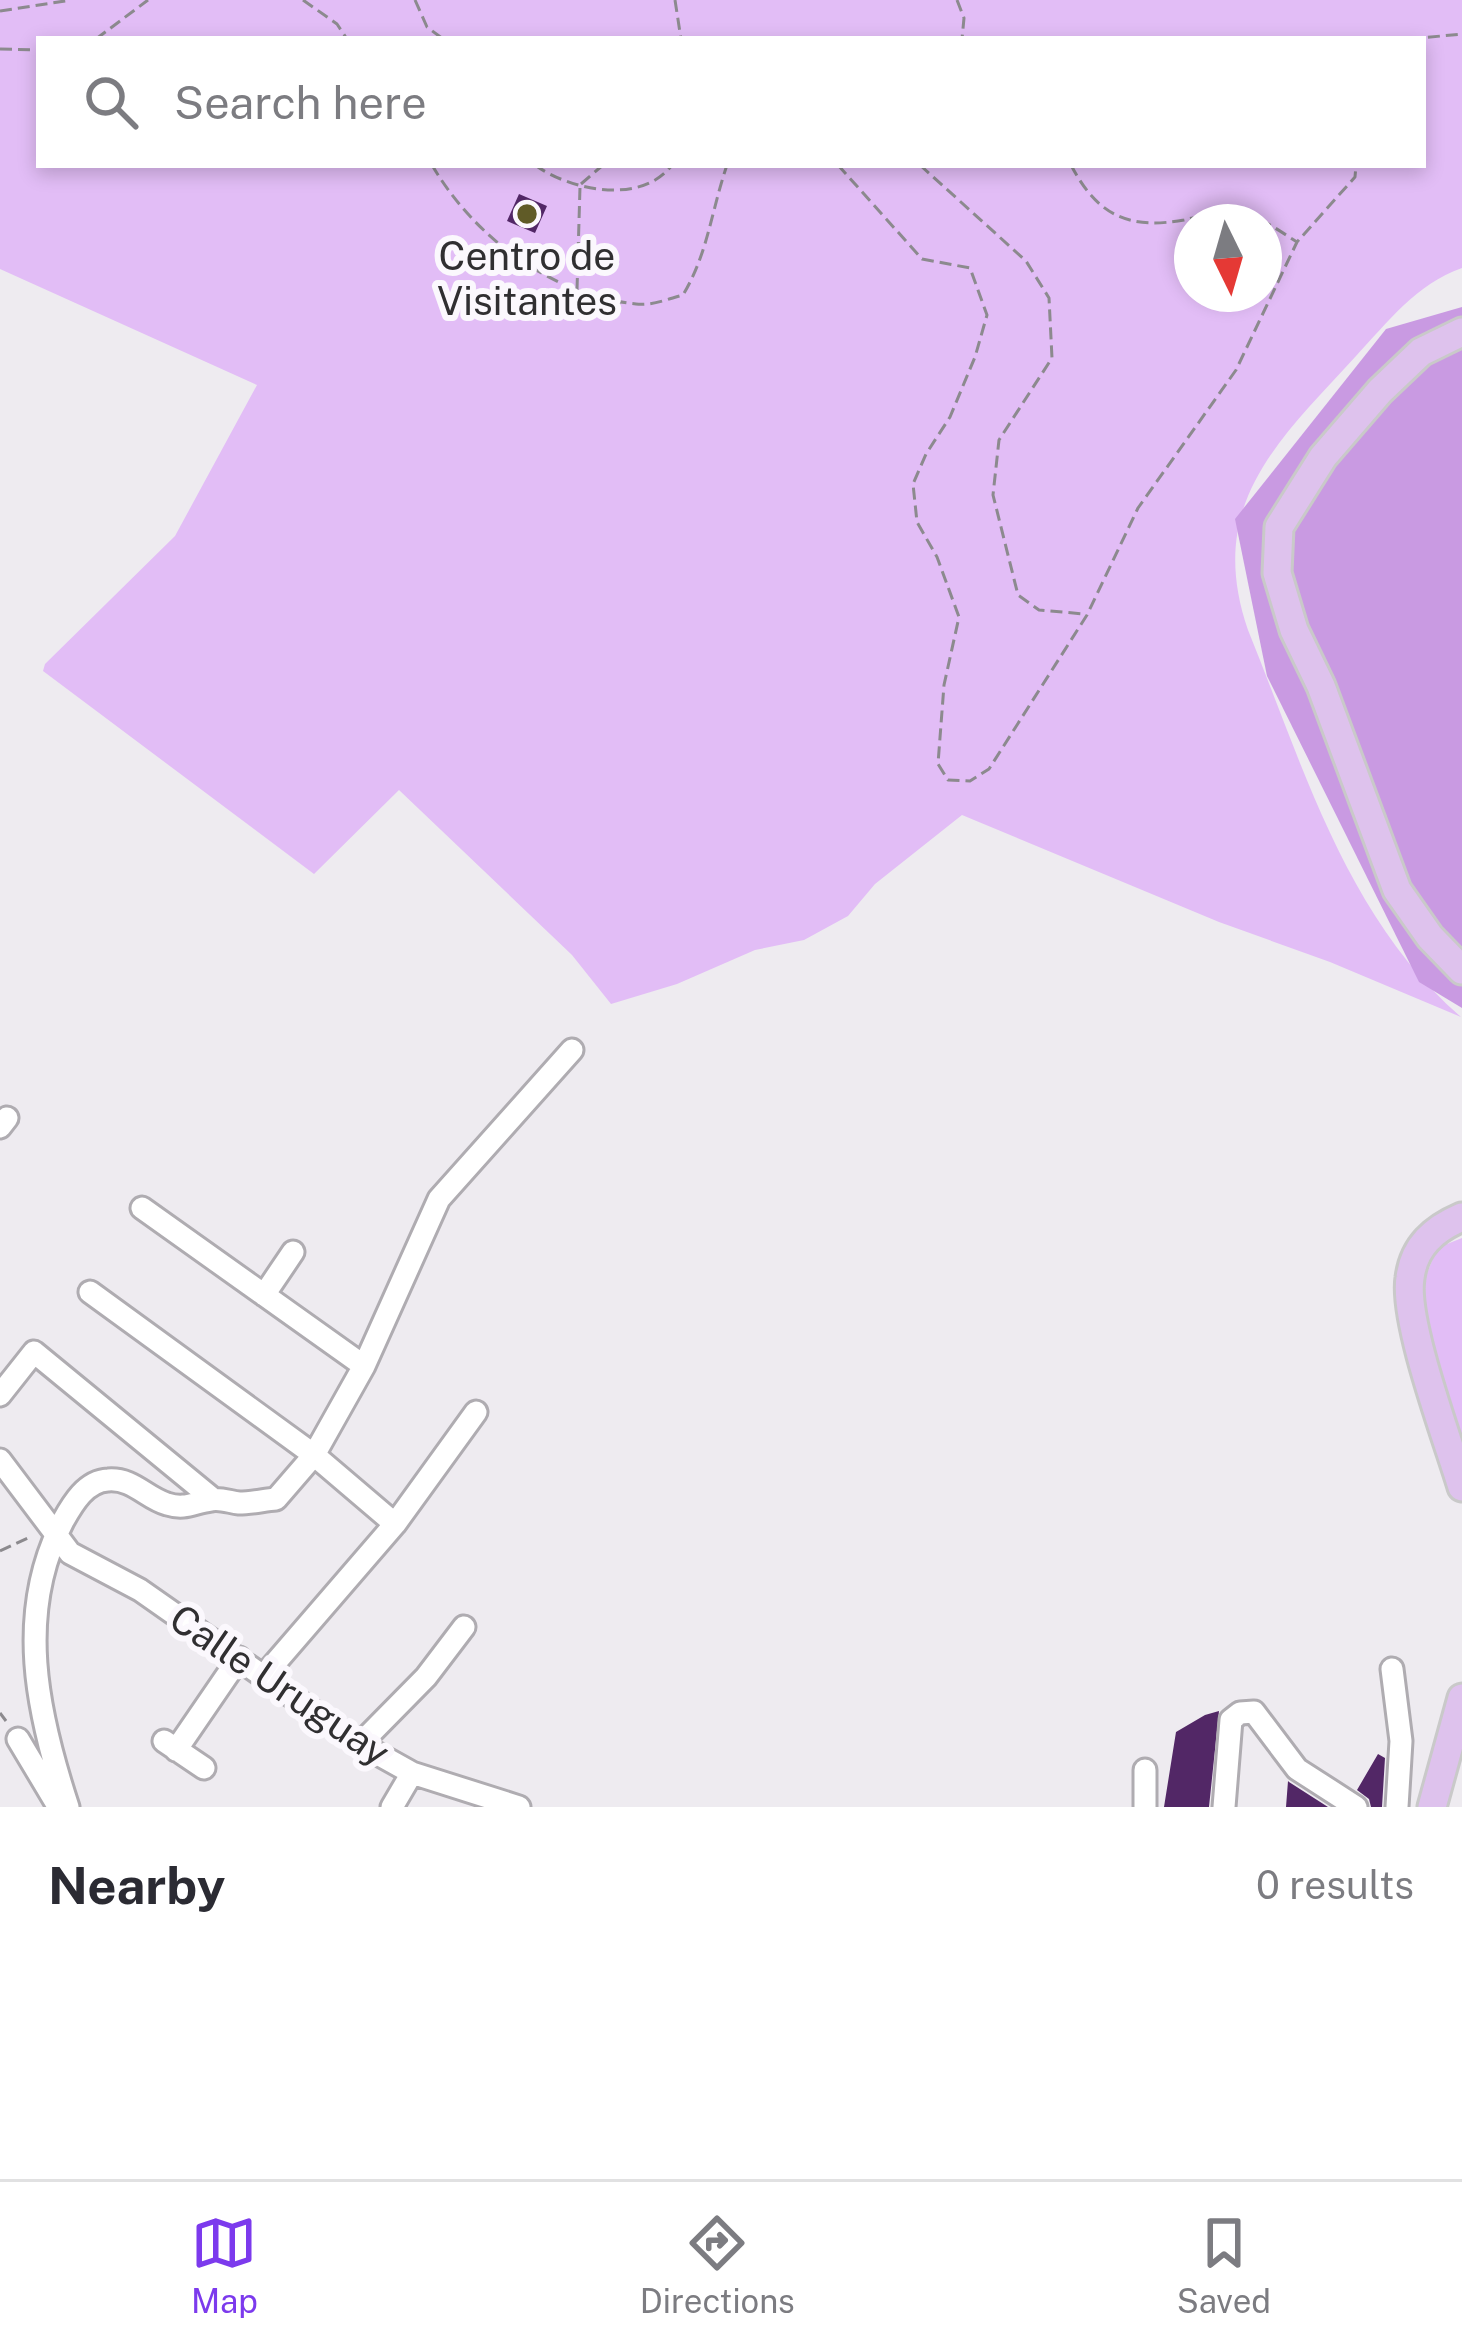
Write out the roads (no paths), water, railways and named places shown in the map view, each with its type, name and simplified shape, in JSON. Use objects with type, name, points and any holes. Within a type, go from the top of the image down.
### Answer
[{"type":"main road","points":[[1462,332],[1420,352],[1323,457],[1279,527],[1277,573],[1294,630],[1321,686],[1397,890],[1430,937],[1462,970]]},
{"type":"main road","points":[[1462,1217],[1432,1232],[1417,1253],[1409,1279],[1411,1311],[1462,1487]]},
{"type":"main road","points":[[1432,1807],[1462,1698]]},
{"type":"street","points":[[68,1807],[46,1735],[33,1636],[33,1614],[53,1531],[77,1496],[105,1479],[133,1484],[162,1503],[185,1508],[213,1499],[240,1503],[276,1499],[314,1455],[364,1366],[439,1199],[572,1050]]},
{"type":"street","points":[[142,1208],[364,1366]]},
{"type":"street","points":[[264,1295],[293,1252]]},
{"type":"street","points":[[89,1292],[314,1455],[395,1524]]},
{"type":"street","points":[[0,1395],[34,1352],[213,1499]]},
{"type":"street","points":[[263,1677],[395,1524],[476,1412]]},
{"type":"street","name":"Calle Uruguay","points":[[0,1460],[70,1553],[140,1590],[360,1744],[412,1773],[519,1807]]},
{"type":"street","points":[[360,1744],[426,1676],[464,1627]]},
{"type":"street","points":[[204,1768],[170,1746],[239,1658]]},
{"type":"street","points":[[1392,1669],[1401,1741],[1397,1807]]},
{"type":"street","points":[[1224,1807],[1231,1720],[1240,1713],[1254,1712],[1297,1769],[1356,1807]]},
{"type":"street","points":[[18,1739],[58,1807]]},
{"type":"street","points":[[1144,1807],[1145,1770]]},
{"type":"street","points":[[392,1807],[412,1773]]},
{"type":"place","name":"Centro de Visitantes","points":[[527,214]]}]
